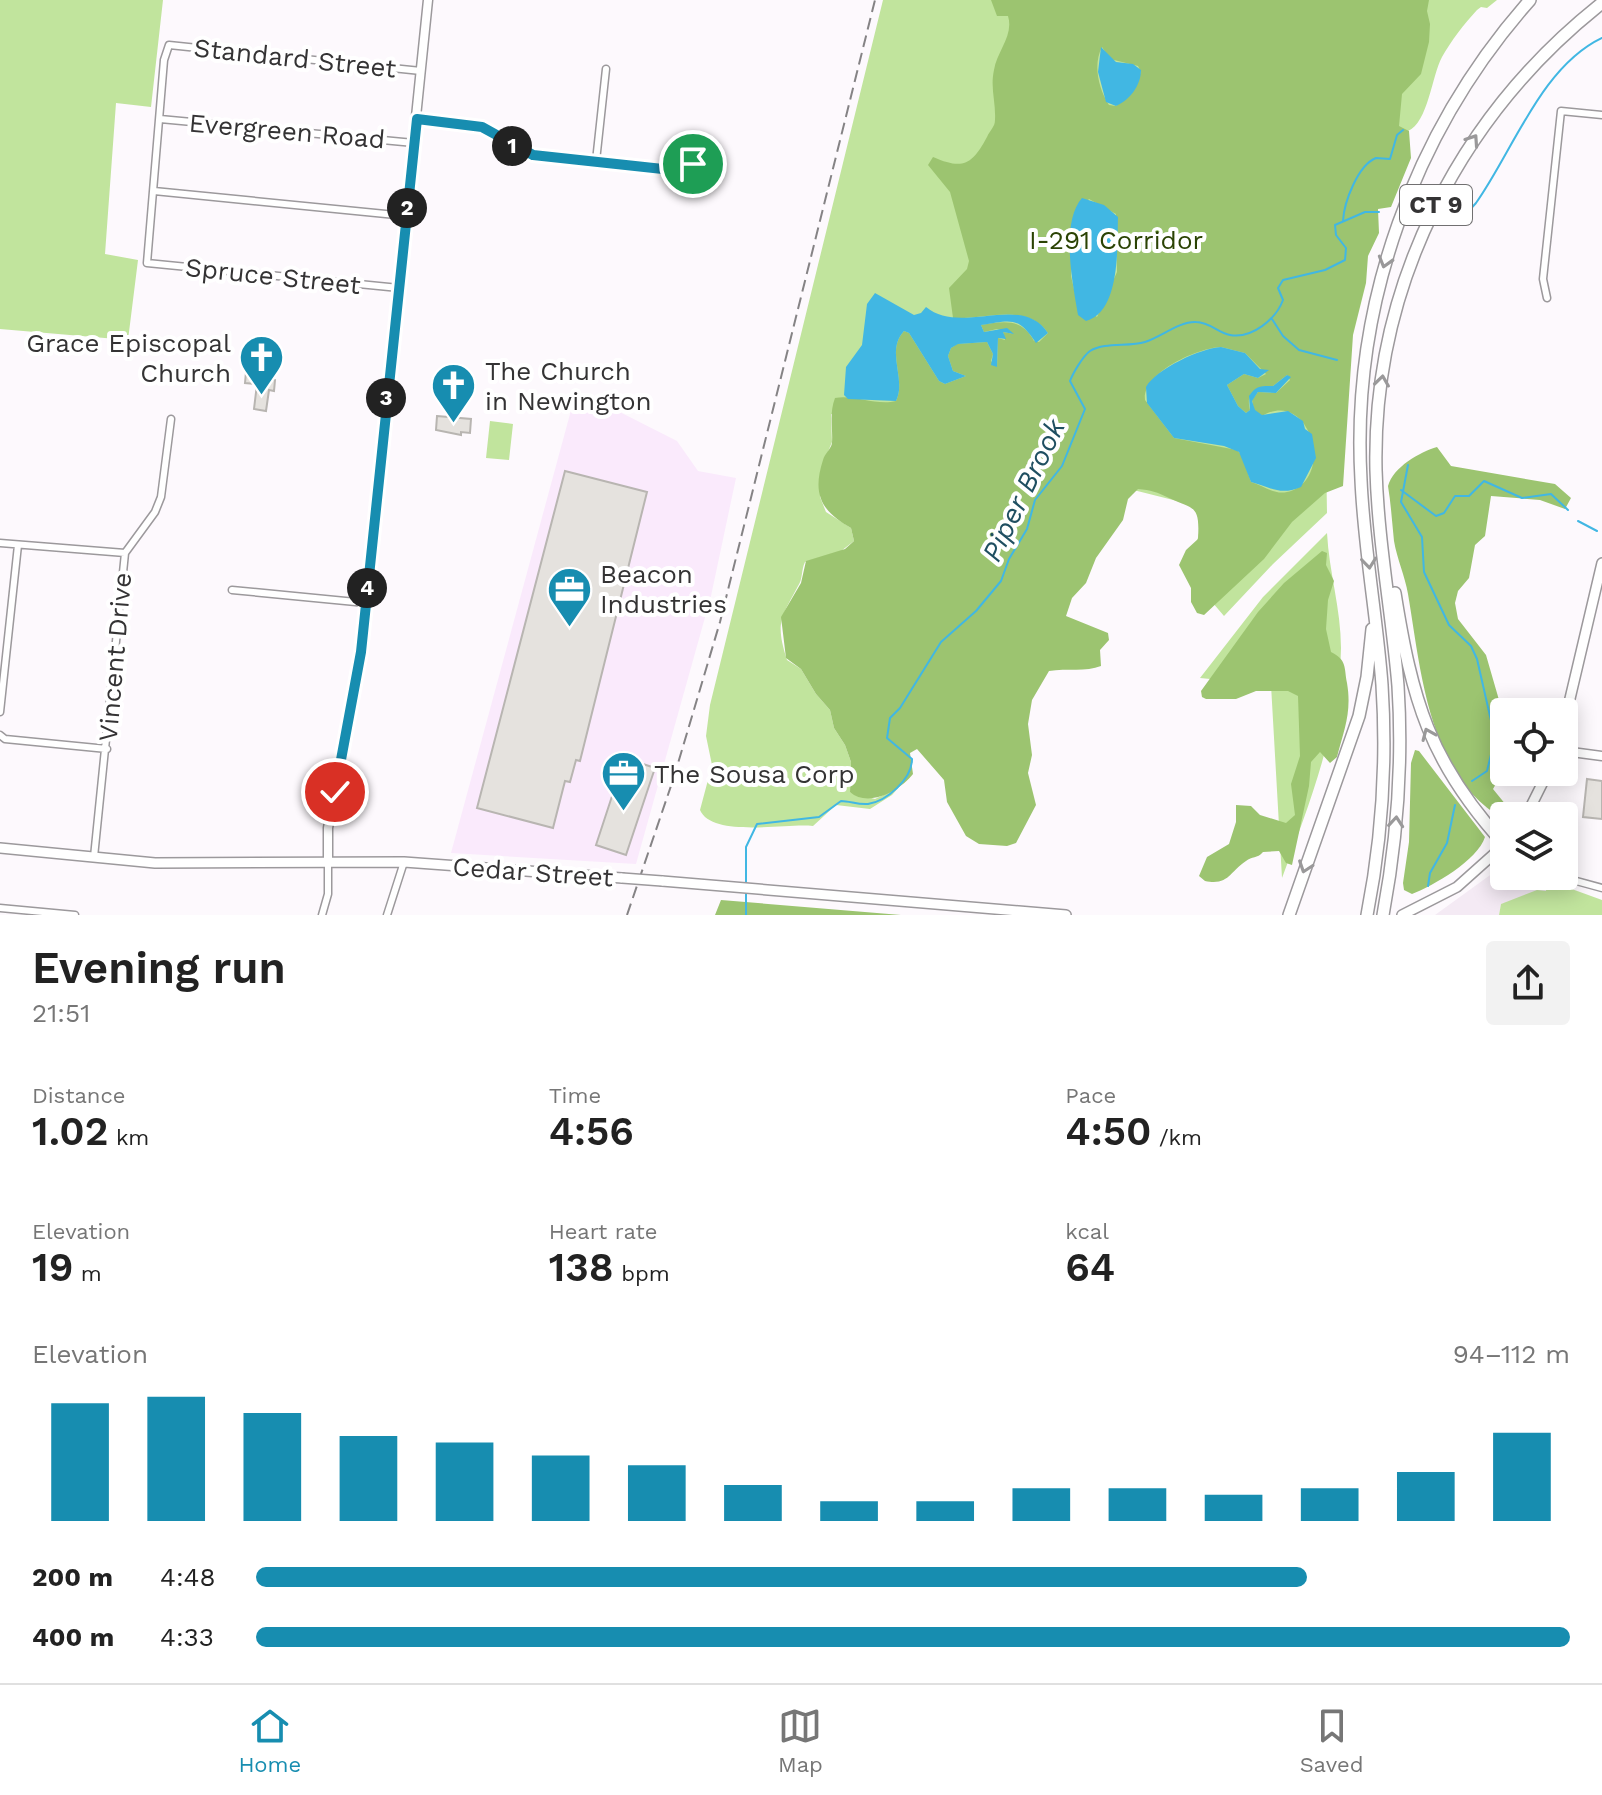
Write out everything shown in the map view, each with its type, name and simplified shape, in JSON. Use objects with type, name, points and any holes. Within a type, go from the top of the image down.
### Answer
[{"type":"highway","name":"CT 9","points":[[1368,910],[1384,774],[1382,689],[1360,473],[1361,405],[1368,344],[1380,280],[1399,220],[1423,163],[1459,95],[1497,39],[1530,0]]},
{"type":"highway","name":"CT 9","points":[[1383,915],[1397,812],[1400,738],[1376,459],[1379,398],[1393,322],[1416,249],[1441,194],[1474,139],[1509,92],[1555,43],[1602,3]]},
{"type":"highway","points":[[1380,522],[1388,544],[1412,681],[1425,726],[1455,784],[1490,827]]},
{"type":"highway","points":[[1289,915],[1359,716],[1375,616]]},
{"type":"main road","points":[[1571,698],[1602,563]]},
{"type":"main road","name":"Cedar Street","points":[[0,848],[215,865],[404,862],[1066,915]]},
{"type":"main road","points":[[1402,915],[1457,887],[1490,857]]},
{"type":"street","points":[[322,915],[328,894],[328,828],[361,652],[428,0]]},
{"type":"street","name":"Standard Street","points":[[160,119],[164,60],[169,45],[421,71]]},
{"type":"street","points":[[596,161],[606,69]]},
{"type":"street","points":[[1547,298],[1543,279],[1561,111],[1602,115]]},
{"type":"street","points":[[160,119],[154,191],[406,216]]},
{"type":"street","name":"Evergreen Road","points":[[160,119],[414,143]]},
{"type":"street","points":[[417,119],[482,127],[533,155],[672,170]]},
{"type":"street","name":"Spruce Street","points":[[154,191],[147,263],[399,288]]},
{"type":"street","name":"Vincent Drive","points":[[94,857],[125,553],[155,512],[161,497],[171,419]]},
{"type":"street","points":[[0,543],[125,553]]},
{"type":"street","points":[[0,712],[18,545]]},
{"type":"street","points":[[232,590],[366,603]]},
{"type":"street","points":[[0,735],[107,749]]},
{"type":"street","points":[[1578,753],[1602,756]]},
{"type":"street","points":[[387,915],[404,862]]},
{"type":"street","points":[[1578,881],[1602,888]]},
{"type":"street","points":[[0,908],[75,915]]},
{"type":"shaded area","points":[[573,403],[604,404],[677,441],[698,471],[736,478],[711,596],[636,864],[451,853]]},
{"type":"shaded area","points":[[1490,875],[1490,890],[1546,890],[1501,904],[1499,915],[1435,915]]},
{"type":"green space","points":[[0,0],[163,0],[151,107],[116,103],[105,254],[138,260],[128,340],[0,329]]},
{"type":"green space","name":"I-291 Corridor","points":[[883,0],[1497,0],[1487,8],[1477,10],[1449,45],[1438,65],[1420,119],[1408,131],[1389,168],[1325,387],[1327,513],[1224,616],[1189,575],[1205,508],[831,414],[832,442],[821,469],[820,497],[826,512],[851,528],[854,541],[841,551],[805,562],[800,583],[784,614],[781,637],[787,660],[801,669],[830,710],[834,728],[851,762],[850,792],[875,799],[899,787],[870,809],[836,805],[813,826],[734,827],[707,819],[700,810],[712,765],[706,736],[710,705]]},
{"type":"green space","name":"I-291 Corridor","points":[[991,0],[1429,0],[1427,11],[1430,24],[1421,74],[1402,94],[1399,126],[1409,131],[1411,158],[1391,207],[1378,209],[1379,233],[1368,256],[1366,283],[1353,335],[1343,486],[1325,493],[1292,522],[1264,559],[1204,615],[1197,613],[1191,602],[1191,588],[1179,565],[1186,550],[1198,539],[1198,520],[1194,510],[1161,494],[1138,489],[1128,499],[1123,520],[1096,558],[1086,583],[1072,598],[1066,616],[1108,633],[1109,640],[1100,650],[1101,666],[1049,671],[1032,700],[1028,724],[1032,755],[1028,773],[1036,805],[1016,843],[1007,846],[979,844],[966,836],[947,802],[944,780],[917,749],[910,753],[913,774],[900,786],[874,798],[857,797],[850,792],[851,762],[845,745],[834,728],[830,710],[801,669],[786,658],[781,617],[801,583],[806,561],[845,549],[854,541],[851,528],[832,515],[819,492],[820,472],[832,443],[835,398],[896,401],[899,384],[896,348],[904,331],[909,333],[939,381],[945,384],[966,376],[953,371],[948,356],[957,344],[987,342],[993,354],[991,361],[997,367],[998,338],[1005,340],[1003,332],[1014,334],[997,329],[984,332],[981,325],[1012,323],[1024,328],[1034,341],[1039,342],[1048,333],[1039,324],[1017,315],[953,318],[949,288],[967,269],[969,261],[950,192],[928,165],[933,157],[952,163],[966,162],[976,154],[993,127],[993,77],[1009,30],[1008,16],[997,16]],"holes":[[[1102,47],[1110,59],[1138,66],[1141,72],[1131,94],[1116,106],[1109,105],[1100,84],[1097,68]],[[1089,199],[1116,214],[1117,272],[1097,317],[1076,298],[1071,276],[1073,218]],[[1221,347],[1245,353],[1266,374],[1258,378],[1244,374],[1227,385],[1238,406],[1246,413],[1250,410],[1249,398],[1254,391],[1273,386],[1287,375],[1290,380],[1276,393],[1258,392],[1252,400],[1254,410],[1262,416],[1279,410],[1293,414],[1304,424],[1314,455],[1311,471],[1302,484],[1282,493],[1251,482],[1237,450],[1174,438],[1145,400],[1146,390],[1161,372],[1186,357]]]},
{"type":"green space","points":[[490,421],[513,424],[509,460],[486,458]]},
{"type":"green space","points":[[1437,447],[1451,466],[1555,484],[1571,498],[1565,509],[1540,500],[1491,496],[1485,536],[1475,545],[1469,578],[1458,591],[1455,603],[1458,619],[1486,655],[1498,698],[1490,698],[1490,786],[1495,786],[1493,789],[1504,802],[1490,802],[1490,808],[1459,777],[1432,719],[1407,587],[1394,541],[1388,486],[1395,473]]},
{"type":"green space","points":[[1327,533],[1340,633],[1339,677],[1321,765],[1282,878],[1271,685],[1200,678],[1263,597]]},
{"type":"green space","points":[[1322,551],[1327,553],[1326,565],[1334,581],[1328,600],[1326,629],[1331,652],[1344,664],[1349,703],[1337,757],[1330,763],[1320,752],[1311,762],[1292,865],[1286,863],[1279,851],[1263,852],[1250,858],[1224,880],[1205,881],[1199,876],[1207,857],[1229,844],[1236,822],[1236,805],[1251,806],[1260,815],[1286,823],[1295,815],[1291,784],[1300,756],[1298,696],[1288,691],[1256,691],[1236,699],[1206,699],[1201,691],[1258,612],[1284,583]]},
{"type":"green space","points":[[1415,750],[1419,751],[1485,837],[1481,846],[1464,863],[1442,879],[1412,894],[1404,890],[1403,883],[1409,842],[1411,763]]},
{"type":"green space","points":[[1537,890],[1574,890],[1602,900],[1602,915],[1499,915],[1501,904]]},
{"type":"green space","points":[[721,900],[901,915],[715,915]]},
{"type":"water","points":[[1101,47],[1116,62],[1133,64],[1141,70],[1134,91],[1116,106],[1106,102],[1098,72]]},
{"type":"water","points":[[1082,198],[1104,205],[1118,217],[1117,260],[1111,292],[1106,305],[1086,321],[1078,315],[1070,255],[1071,223]]},
{"type":"water","points":[[875,293],[914,315],[926,307],[940,315],[956,318],[1007,314],[1022,316],[1036,321],[1048,333],[1036,343],[1024,328],[1013,322],[981,325],[984,332],[1007,328],[1014,334],[1003,332],[1006,339],[998,338],[997,367],[991,365],[993,354],[987,342],[958,344],[951,348],[948,356],[953,371],[966,376],[945,384],[939,381],[909,333],[904,331],[896,348],[899,393],[896,401],[848,399],[844,395],[846,367],[862,345],[867,304]]},
{"type":"water","points":[[1221,347],[1245,353],[1260,369],[1269,370],[1258,378],[1244,374],[1227,385],[1238,406],[1246,413],[1250,410],[1249,396],[1254,390],[1273,386],[1287,375],[1291,377],[1276,393],[1258,392],[1252,401],[1255,410],[1262,415],[1288,411],[1303,421],[1305,429],[1312,434],[1316,458],[1301,487],[1281,491],[1251,482],[1239,452],[1224,446],[1174,438],[1147,403],[1146,387],[1159,373],[1191,355]]},
{"type":"building","name":"Grace Episcopal Church","points":[[246,372],[269,374],[268,379],[275,380],[274,391],[269,390],[266,411],[254,409],[257,384],[245,383]]},
{"type":"building","name":"The Church in Newington","points":[[437,416],[471,419],[470,433],[461,432],[461,435],[436,430]]},
{"type":"building","name":"Beacon Industries","points":[[565,471],[647,492],[580,761],[576,760],[570,782],[565,781],[553,828],[477,808]]},
{"type":"building","name":"The Sousa Corp","points":[[622,757],[655,768],[626,855],[596,845]]},
{"type":"building","points":[[1587,779],[1602,781],[1602,819],[1583,817]]},
{"type":"waterway","name":"Piper Brook","points":[[1451,218],[1466,214],[1476,203],[1545,89],[1581,51],[1602,38]]},
{"type":"waterway","points":[[1343,221],[1349,195],[1363,168],[1376,158],[1390,159],[1397,135],[1403,130]]},
{"type":"waterway","name":"Piper Brook","points":[[746,886],[746,847],[757,824],[819,817],[841,801],[875,802],[897,788],[908,774],[912,759],[887,738],[890,718],[900,708],[941,642],[976,611],[1001,581],[1009,559],[1027,529],[1035,500],[1062,466],[1085,409],[1070,381],[1087,353],[1103,346],[1145,342],[1190,322],[1206,324],[1230,335],[1255,331],[1280,307],[1283,300],[1278,288],[1283,280],[1325,270],[1345,260],[1346,248],[1336,235],[1335,225],[1365,212],[1379,212]]},
{"type":"waterway","points":[[1272,319],[1283,336],[1299,350],[1337,360]]},
{"type":"waterway","points":[[1408,465],[1401,502],[1422,537],[1424,572],[1449,625],[1471,646],[1477,659],[1495,738],[1487,771],[1472,781]]},
{"type":"waterway","points":[[1401,490],[1436,516],[1444,513],[1455,496],[1469,496],[1484,481],[1522,498],[1551,494],[1568,510]]},
{"type":"waterway","points":[[1578,521],[1597,531]]},
{"type":"waterway","points":[[1428,886],[1430,873],[1447,843],[1455,805]]},
{"type":"waterway","name":"Piper Brook","points":[[746,892],[746,915]]},
{"type":"railway","points":[[627,915],[673,780],[720,622],[875,0]]},
{"type":"place","name":"Grace Episcopal Church","points":[[262,397]]},
{"type":"place","name":"The Church in Newington","points":[[454,425]]},
{"type":"place","name":"Beacon Industries","points":[[569,628]]},
{"type":"place","name":"The Sousa Corp","points":[[623,813]]},
{"type":"route","points":[[335,792],[361,652],[417,119],[482,127],[533,155],[672,170],[674,164],[683,159],[693,164]]}]
